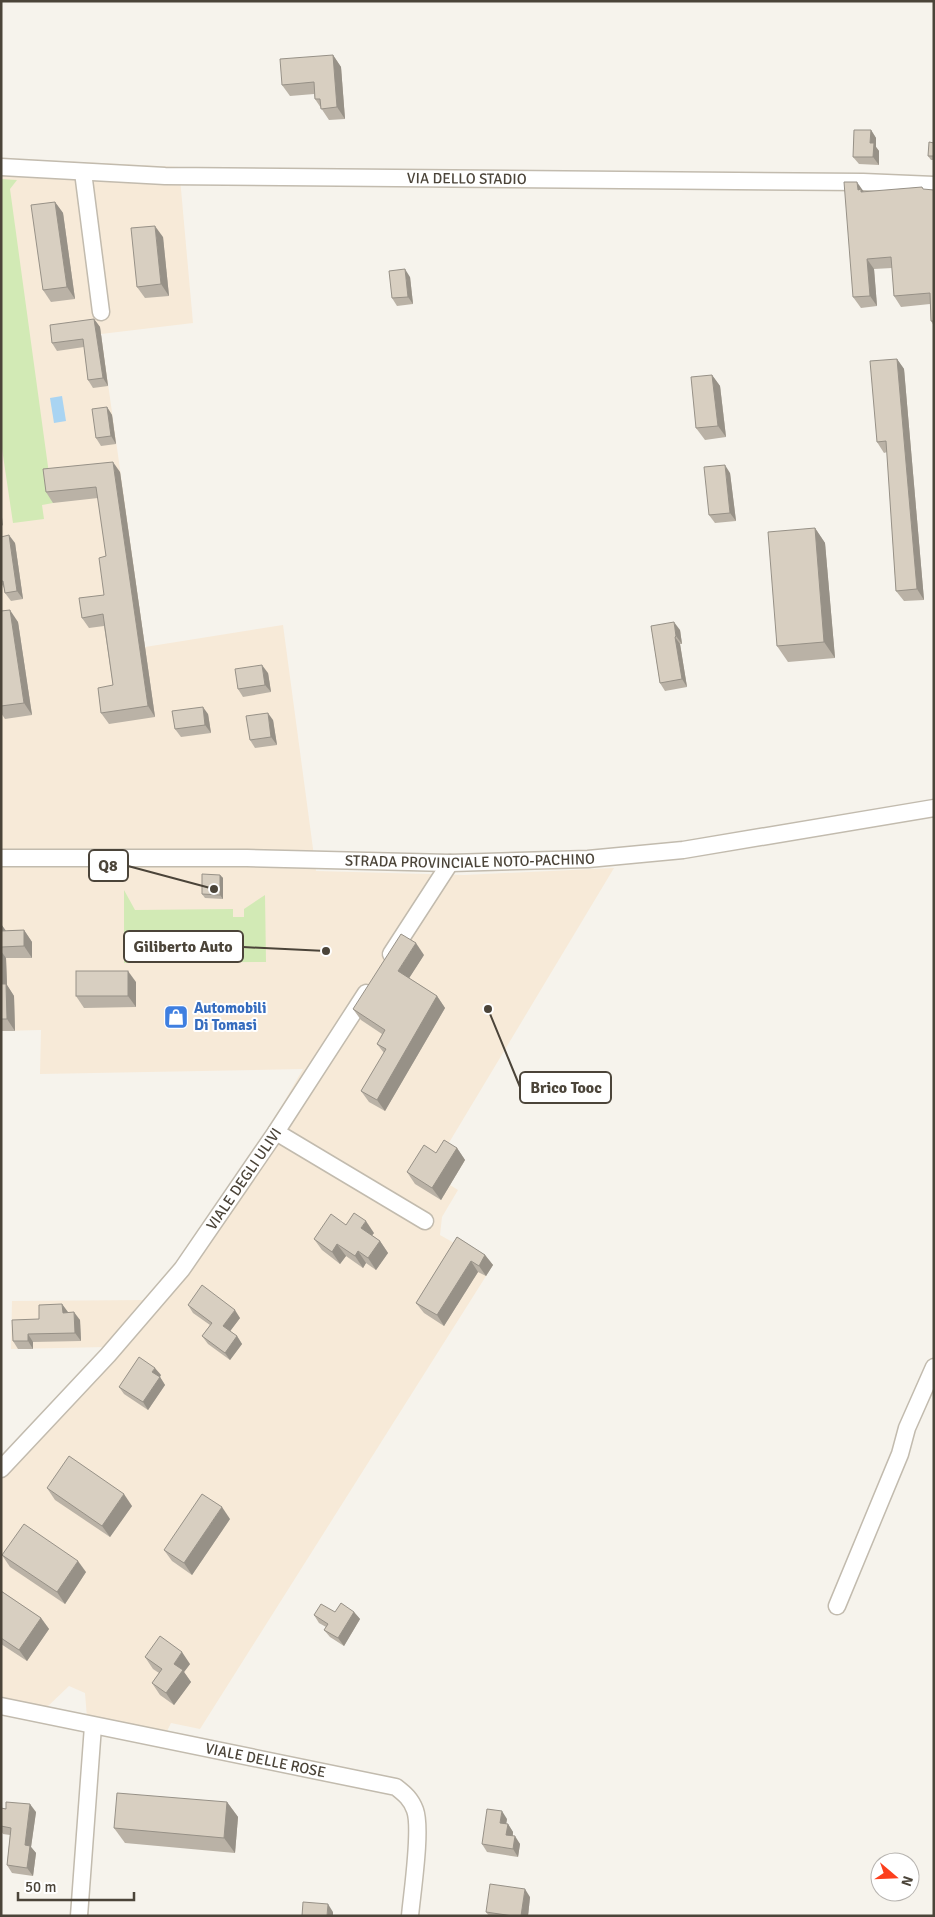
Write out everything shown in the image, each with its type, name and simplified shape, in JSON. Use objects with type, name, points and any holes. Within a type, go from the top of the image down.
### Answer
[{"type":"street","name":"VIA DELLO STADIO","points":[[1,168],[165,176],[864,182],[934,185]]},
{"type":"street","points":[[83,172],[101,312]]},
{"type":"street","name":"STRADA PROVINCIALE NOTO-PACHINO","points":[[1,858],[248,858],[450,863],[588,860],[683,850],[934,808]]},
{"type":"street","name":"VIALE DEGLI ULIVI","points":[[1,1469],[108,1355],[182,1269],[276,1132],[450,863]]},
{"type":"street","points":[[276,1132],[425,1221]]},
{"type":"street","points":[[837,1606],[900,1454],[906,1428],[934,1367]]},
{"type":"street","name":"VIALE DELLE ROSE","points":[[1,1706],[396,1787],[409,1797],[416,1812],[417,1828],[410,1916]]},
{"type":"street","points":[[79,1916],[93,1726]]},
{"type":"shaded area","points":[[1,158],[179,167],[193,323],[101,334],[145,647],[283,625],[316,871],[464,875],[614,868],[447,1146],[465,1160],[450,1185],[458,1190],[442,1217],[440,1235],[493,1265],[200,1729],[171,1723],[166,1733],[87,1718],[85,1693],[69,1686],[46,1708],[1,1698],[1,1458],[106,1347],[11,1349],[12,1301],[149,1300],[258,1147],[303,1069],[40,1074],[41,1030],[1,1031]]},
{"type":"green space","points":[[1,179],[17,180],[10,189],[53,503],[42,505],[44,519],[13,523],[1,442]]},
{"type":"green space","points":[[124,890],[135,910],[233,909],[233,917],[244,917],[244,909],[265,895],[266,962],[124,963]]},
{"type":"water","points":[[62,396],[66,421],[54,423],[50,398]]},
{"type":"building","points":[[333,55],[337,107],[321,109],[320,99],[315,99],[314,82],[282,85],[280,59]]},
{"type":"building","points":[[854,130],[871,130],[870,143],[874,143],[873,157],[853,157]]},
{"type":"building","points":[[929,142],[934,143],[934,156],[928,156]]},
{"type":"building","points":[[844,182],[857,182],[858,190],[861,189],[861,192],[922,187],[923,189],[934,190],[934,321],[931,321],[930,293],[894,296],[891,257],[867,259],[870,296],[853,297]]},
{"type":"building","points":[[55,202],[67,287],[43,290],[31,205]]},
{"type":"building","points":[[155,226],[161,284],[137,287],[131,228]]},
{"type":"building","points":[[405,269],[408,297],[392,298],[389,271]]},
{"type":"building","points":[[94,319],[103,378],[88,380],[83,339],[52,343],[50,325]]},
{"type":"building","points":[[897,359],[917,589],[896,591],[886,441],[877,442],[870,361]]},
{"type":"building","points":[[712,375],[718,426],[696,428],[691,377]]},
{"type":"building","points":[[107,407],[111,436],[96,438],[92,409]]},
{"type":"building","points":[[113,462],[148,706],[101,713],[98,688],[113,685],[103,614],[82,618],[79,598],[104,595],[99,558],[106,556],[96,487],[46,492],[43,469]]},
{"type":"building","points":[[725,465],[730,513],[709,515],[704,467]]},
{"type":"building","points":[[815,528],[824,642],[777,646],[768,532]]},
{"type":"building","points":[[9,535],[17,591],[5,593],[3,581],[1,581],[1,537]]},
{"type":"building","points":[[10,610],[24,703],[1,706],[1,611]]},
{"type":"building","points":[[674,622],[682,679],[660,683],[651,626]]},
{"type":"building","points":[[262,665],[265,685],[238,689],[235,669]]},
{"type":"building","points":[[203,707],[205,725],[175,729],[172,711]]},
{"type":"building","points":[[268,713],[271,737],[250,740],[246,716]]},
{"type":"building","points":[[202,874],[220,875],[220,895],[202,894]]},
{"type":"building","points":[[24,930],[24,946],[1,947],[1,931]]},
{"type":"building","points":[[401,934],[416,943],[398,971],[437,996],[377,1100],[361,1091],[386,1049],[377,1044],[385,1030],[353,1009]]},
{"type":"building","points":[[76,971],[128,971],[128,996],[76,996]]},
{"type":"building","points":[[1,984],[6,984],[7,1019],[1,1019]]},
{"type":"building","points":[[444,1140],[457,1148],[432,1188],[407,1172],[424,1145],[436,1153]]},
{"type":"building","points":[[354,1213],[366,1221],[361,1228],[380,1241],[368,1258],[358,1251],[355,1256],[337,1244],[332,1252],[314,1239],[331,1214],[346,1225]]},
{"type":"building","points":[[457,1237],[485,1255],[479,1266],[471,1261],[437,1315],[416,1303]]},
{"type":"building","points":[[202,1285],[235,1310],[223,1326],[237,1336],[225,1353],[202,1336],[212,1323],[188,1305]]},
{"type":"building","points":[[62,1304],[63,1313],[74,1312],[75,1333],[28,1334],[28,1341],[13,1341],[12,1320],[39,1319],[39,1305]]},
{"type":"building","points":[[139,1357],[155,1368],[152,1372],[160,1377],[143,1402],[119,1387]]},
{"type":"building","points":[[69,1456],[124,1494],[102,1526],[47,1488]]},
{"type":"building","points":[[202,1494],[222,1507],[184,1563],[164,1550]]},
{"type":"building","points":[[24,1524],[78,1561],[57,1592],[2,1555]]},
{"type":"building","points":[[1,1591],[41,1618],[19,1650],[1,1638]]},
{"type":"building","points":[[341,1603],[354,1612],[338,1638],[324,1630],[328,1624],[314,1615],[321,1604],[335,1612]]},
{"type":"building","points":[[160,1636],[182,1652],[174,1664],[183,1670],[166,1693],[152,1683],[162,1669],[145,1657]]},
{"type":"building","points":[[117,1793],[227,1802],[224,1838],[114,1828]]},
{"type":"building","points":[[6,1802],[30,1804],[25,1845],[30,1846],[27,1868],[7,1865],[11,1828],[1,1826],[1,1808],[6,1809]]},
{"type":"building","points":[[487,1809],[502,1811],[500,1823],[508,1824],[506,1835],[515,1836],[513,1849],[482,1844]]},
{"type":"building","points":[[490,1884],[525,1889],[521,1916],[486,1912]]},
{"type":"building","points":[[303,1902],[328,1904],[327,1916],[302,1916]]},
{"type":"place","name":"Q8","points":[[214,889]]},
{"type":"place","name":"Giliberto Auto","points":[[326,951]]},
{"type":"place","name":"Brico Tooc","points":[[488,1009]]},
{"type":"place","name":"Automobili Di Tomasi","points":[[176,1017]]}]
